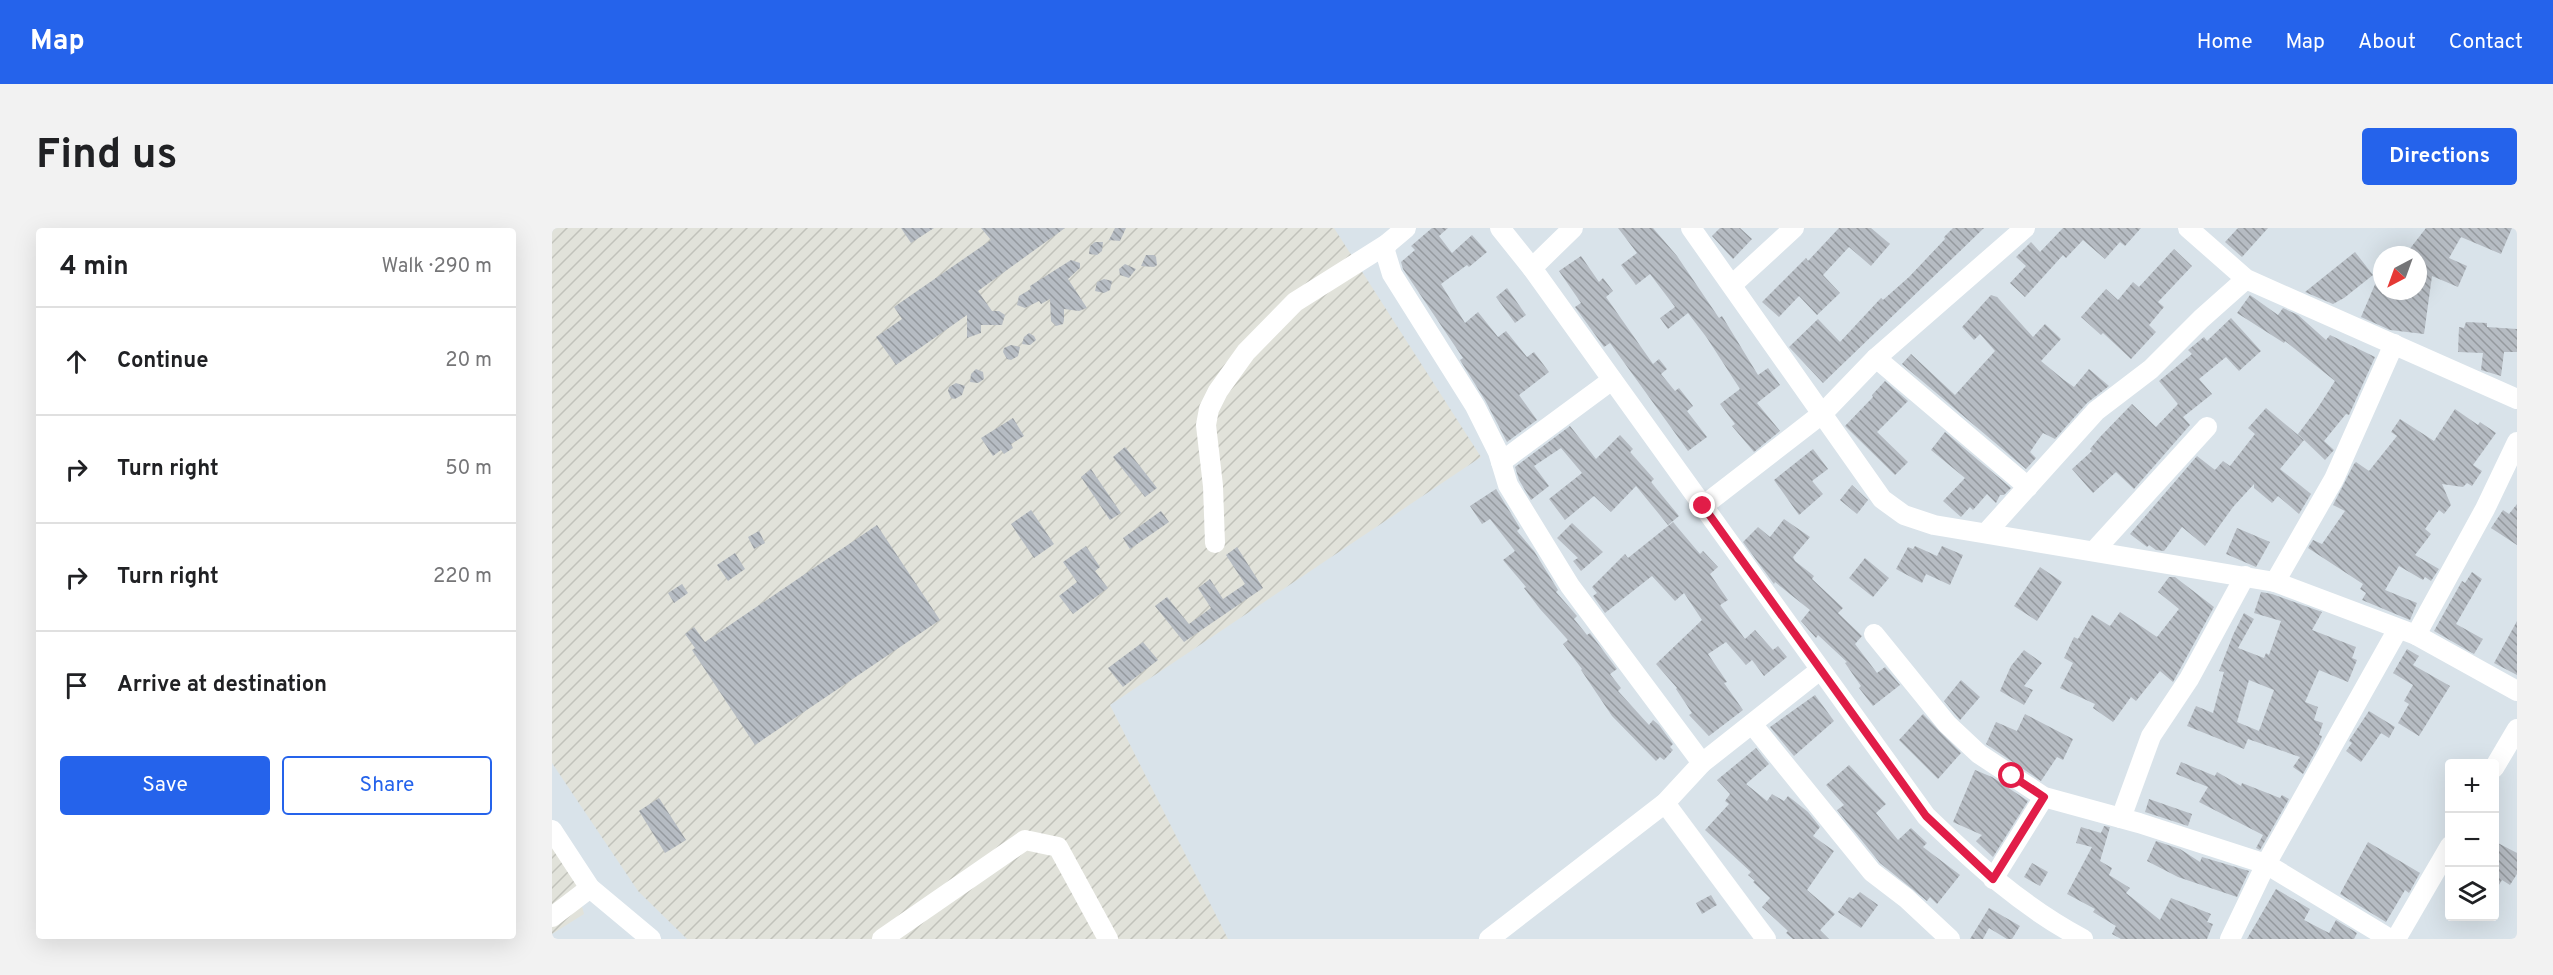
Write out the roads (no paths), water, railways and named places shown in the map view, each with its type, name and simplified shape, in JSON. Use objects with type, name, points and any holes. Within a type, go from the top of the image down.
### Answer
[{"type":"street","points":[[1215,543],[1213,486],[1206,425],[1209,409],[1218,391],[1246,352],[1295,302],[1387,244],[1406,228]]},
{"type":"street","points":[[1500,228],[1532,268],[1926,816],[1993,879],[2059,926],[2083,939]]},
{"type":"street","points":[[1532,268],[1573,228]]},
{"type":"street","points":[[1691,228],[1882,500],[1904,515],[1934,525],[2275,582],[2407,632],[2517,691]]},
{"type":"street","points":[[1732,285],[1794,228]]},
{"type":"street","points":[[1703,506],[1823,413],[1876,358],[2025,228]]},
{"type":"street","points":[[2188,228],[2246,279],[2517,399]]},
{"type":"street","points":[[1387,244],[1385,251],[1392,274],[1475,406],[1501,462],[1508,485],[1570,586],[1702,763]]},
{"type":"street","points":[[1986,533],[2096,411],[2151,369],[2200,319],[2246,279]]},
{"type":"street","points":[[2275,582],[2334,479],[2394,345]]},
{"type":"street","points":[[1876,358],[2028,487]]},
{"type":"street","points":[[1501,462],[1612,380]]},
{"type":"street","points":[[2094,551],[2207,427]]},
{"type":"street","points":[[2230,939],[2266,864],[2407,632],[2485,509],[2517,442]]},
{"type":"street","points":[[2121,818],[2151,736],[2189,679],[2245,576]]},
{"type":"street","points":[[1874,634],[1947,724],[1979,754],[2044,797],[2121,818],[2266,864],[2390,939]]},
{"type":"street","points":[[1489,939],[1665,803],[1702,763],[1820,670]]},
{"type":"street","points":[[1752,724],[1872,872],[1906,898],[1950,939]]},
{"type":"street","points":[[2499,760],[2517,729]]},
{"type":"street","points":[[1993,879],[2044,797]]},
{"type":"street","points":[[1665,803],[1766,939]]},
{"type":"street","points":[[552,830],[590,888],[651,939]]},
{"type":"street","points":[[882,939],[1025,840],[1058,847],[1108,939]]},
{"type":"street","points":[[2396,939],[2445,855]]},
{"type":"street","points":[[552,917],[590,888]]}]
